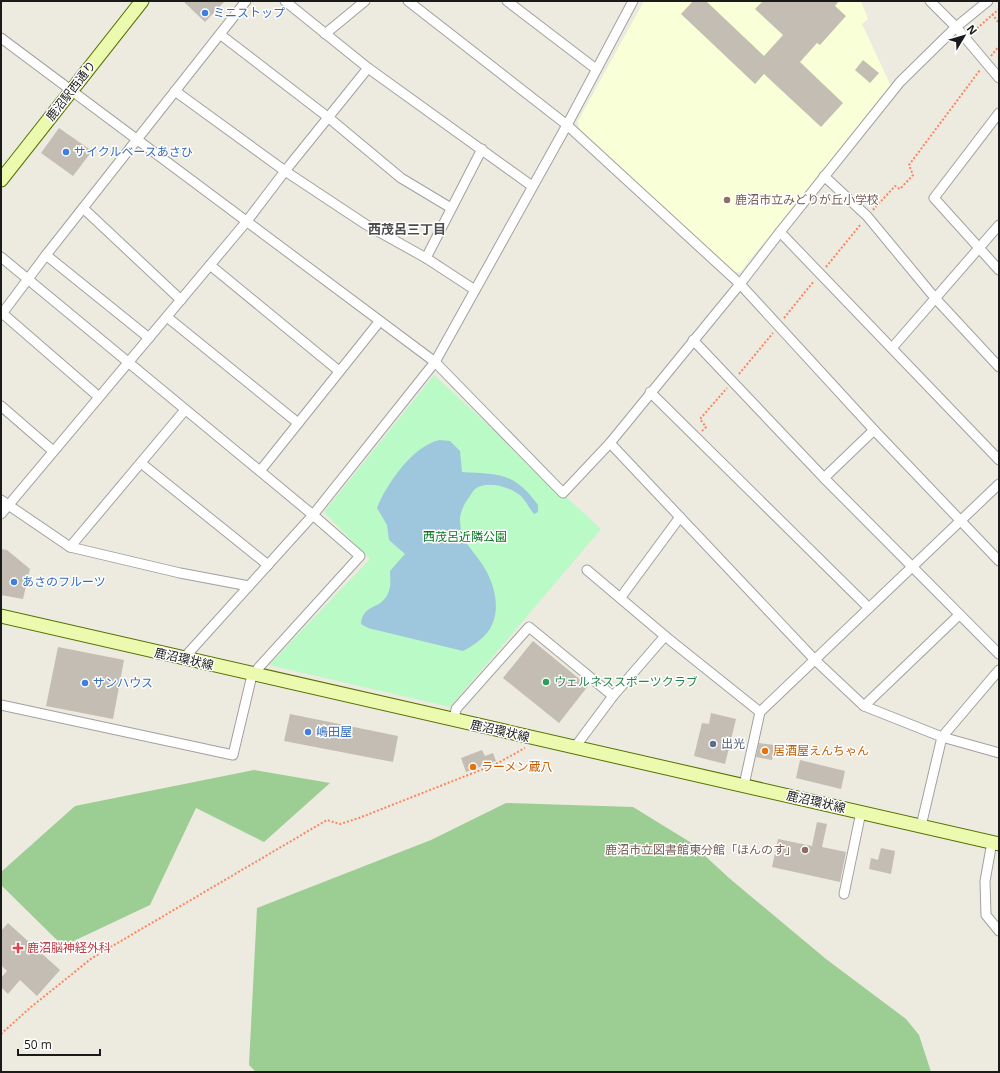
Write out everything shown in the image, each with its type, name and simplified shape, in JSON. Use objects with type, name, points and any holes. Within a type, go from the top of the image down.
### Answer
[{"type":"main road","name":"鹿沼駅西通り","points":[[1,180],[142,1]]},
{"type":"main road","name":"鹿沼環状線","points":[[1,618],[996,843]]},
{"type":"street","points":[[99,397],[2,314],[46,255],[138,141],[175,91],[221,35],[246,1]]},
{"type":"street","points":[[285,1],[368,68],[532,186]]},
{"type":"street","points":[[325,34],[365,1]]},
{"type":"street","points":[[408,1],[567,125],[740,284],[874,430],[999,561]]},
{"type":"street","points":[[507,1],[596,69]]},
{"type":"street","points":[[930,1],[956,27],[999,78]]},
{"type":"street","points":[[2,41],[248,221],[379,322],[435,362],[563,493],[610,443],[692,340],[740,284],[824,176],[900,82],[956,27],[988,1]]},
{"type":"street","points":[[184,659],[313,515],[435,362],[567,125],[628,3]]},
{"type":"street","points":[[221,35],[329,118],[401,178],[451,208]]},
{"type":"street","points":[[1,514],[5,502],[53,451],[248,221],[285,171],[368,68]]},
{"type":"street","points":[[175,91],[285,171],[365,224],[426,258],[475,290]]},
{"type":"street","points":[[999,113],[934,198],[999,270]]},
{"type":"street","points":[[426,258],[482,149]]},
{"type":"street","points":[[824,176],[867,216],[935,298],[999,367]]},
{"type":"street","points":[[83,208],[181,300]]},
{"type":"street","points":[[892,348],[999,224]]},
{"type":"street","points":[[780,232],[999,460]]},
{"type":"street","points":[[46,255],[149,338]]},
{"type":"street","points":[[1,257],[313,515],[360,556],[252,675],[233,755],[1,705]]},
{"type":"street","points":[[210,265],[339,372]]},
{"type":"street","points":[[167,317],[298,423]]},
{"type":"street","points":[[260,471],[379,322]]},
{"type":"street","points":[[692,340],[824,478],[999,654]]},
{"type":"street","points":[[650,392],[869,608]]},
{"type":"street","points":[[1,406],[53,451]]},
{"type":"street","points":[[70,547],[185,410]]},
{"type":"street","points":[[824,478],[874,430]]},
{"type":"street","points":[[610,443],[816,660],[864,706],[942,737],[999,754]]},
{"type":"street","points":[[141,463],[268,565]]},
{"type":"street","points":[[744,785],[760,712],[999,484]]},
{"type":"street","points":[[5,502],[70,547],[180,573],[249,586]]},
{"type":"street","points":[[621,597],[680,517]]},
{"type":"street","points":[[587,570],[621,597],[665,636],[760,712]]},
{"type":"street","points":[[864,706],[959,615]]},
{"type":"street","points":[[454,720],[456,709],[529,627],[614,696]]},
{"type":"street","points":[[575,747],[614,696],[665,636]]},
{"type":"street","points":[[920,826],[942,737],[999,670]]},
{"type":"street","points":[[844,894],[861,812]]},
{"type":"street","points":[[996,843],[985,881],[986,915],[999,931]]},
{"type":"path","points":[[978,36],[973,30],[999,9]]},
{"type":"path","points":[[992,14],[999,23]]},
{"type":"path","points":[[988,48],[993,53]]},
{"type":"path","points":[[867,216],[895,186],[900,189],[913,175],[909,165],[985,62]]},
{"type":"path","points":[[697,438],[706,427],[700,419],[778,326]]},
{"type":"path","points":[[1,1034],[30,1007],[92,958],[326,820],[340,824],[359,818],[496,764],[540,739]]},
{"type":"shaded area","name":"鹿沼市立みどりが丘小学校","points":[[644,1],[861,1],[868,19],[862,24],[891,86],[740,272],[733,272],[579,128],[578,121]]},
{"type":"green space","name":"西茂呂近隣公園","points":[[434,375],[601,529],[450,707],[269,665],[370,559],[324,512]]},
{"type":"green space","points":[[254,770],[330,783],[264,842],[196,808],[150,905],[63,946],[1,885],[1,872],[75,806]]},
{"type":"green space","points":[[506,803],[633,807],[690,842],[729,878],[826,959],[906,1019],[919,1035],[931,1072],[256,1072],[249,1065],[257,908],[431,840]]},
{"type":"water","points":[[440,440],[450,441],[460,451],[462,472],[486,473],[505,477],[521,486],[538,505],[538,512],[534,514],[523,498],[517,493],[505,487],[492,485],[480,486],[475,489],[465,504],[460,516],[460,527],[464,538],[491,580],[494,589],[496,607],[492,625],[487,633],[476,643],[463,651],[368,628],[361,624],[366,612],[384,600],[390,585],[390,571],[405,554],[389,540],[387,525],[377,508],[387,488],[402,467],[420,450],[430,443]]},
{"type":"building","name":"ミニストップ","points":[[183,1],[225,1],[205,22]]},
{"type":"building","points":[[693,1],[706,1],[764,56],[783,35],[755,9],[763,1],[839,1],[835,6],[846,16],[820,45],[817,43],[800,62],[843,103],[821,127],[764,74],[755,84],[681,14]]},
{"type":"building","points":[[863,60],[879,73],[870,83],[855,70]]},
{"type":"building","name":"サイクルベースあさひ","points":[[59,128],[92,151],[73,176],[41,153]]},
{"type":"building","name":"あさのフルーツ","points":[[1,549],[7,550],[30,569],[23,599],[1,595]]},
{"type":"building","name":"ウェルネススポーツクラブ","points":[[533,641],[588,686],[559,723],[503,678]]},
{"type":"building","name":"サンハウス","points":[[58,647],[124,660],[113,719],[46,706]]},
{"type":"building","name":"出光","points":[[711,713],[736,719],[725,764],[694,756],[702,723],[709,724]]},
{"type":"building","points":[[290,714],[398,736],[393,762],[284,741]]},
{"type":"building","name":"居酒屋えんちゃん","points":[[759,743],[775,745],[772,760],[756,757]]},
{"type":"building","name":"ラーメン蔵八","points":[[482,750],[485,756],[493,753],[496,761],[466,772],[461,758]]},
{"type":"building","points":[[800,760],[845,771],[841,789],[796,778]]},
{"type":"building","name":"鹿沼市立図書館東分館「ほんのす」","points":[[817,822],[827,824],[822,847],[846,852],[840,882],[772,867],[778,839],[812,846]]},
{"type":"building","points":[[881,848],[895,851],[891,874],[869,869],[871,858],[878,860]]},
{"type":"building","name":"鹿沼脳神経外科","points":[[8,923],[60,970],[37,996],[20,980],[8,994],[1,987],[1,978],[7,971],[1,965],[1,931]]},
{"type":"place","name":"ミニストップ","points":[[205,13]]},
{"type":"place","name":"サイクルベースあさひ","points":[[66,152]]},
{"type":"place","name":"鹿沼市立みどりが丘小学校","points":[[727,200]]},
{"type":"place","name":"あさのフルーツ","points":[[14,582]]},
{"type":"place","name":"ウェルネススポーツクラブ","points":[[546,682]]},
{"type":"place","name":"サンハウス","points":[[85,683]]},
{"type":"place","name":"嶋田屋","points":[[308,732]]},
{"type":"place","name":"出光","points":[[713,744]]},
{"type":"place","name":"居酒屋えんちゃん","points":[[765,751]]},
{"type":"place","name":"ラーメン蔵八","points":[[473,767]]},
{"type":"place","name":"鹿沼市立図書館東分館「ほんのす」","points":[[805,850]]},
{"type":"place","name":"鹿沼脳神経外科","points":[[18,948]]},
{"type":"district","name":"西茂呂三丁目","points":[[407,229]]}]
